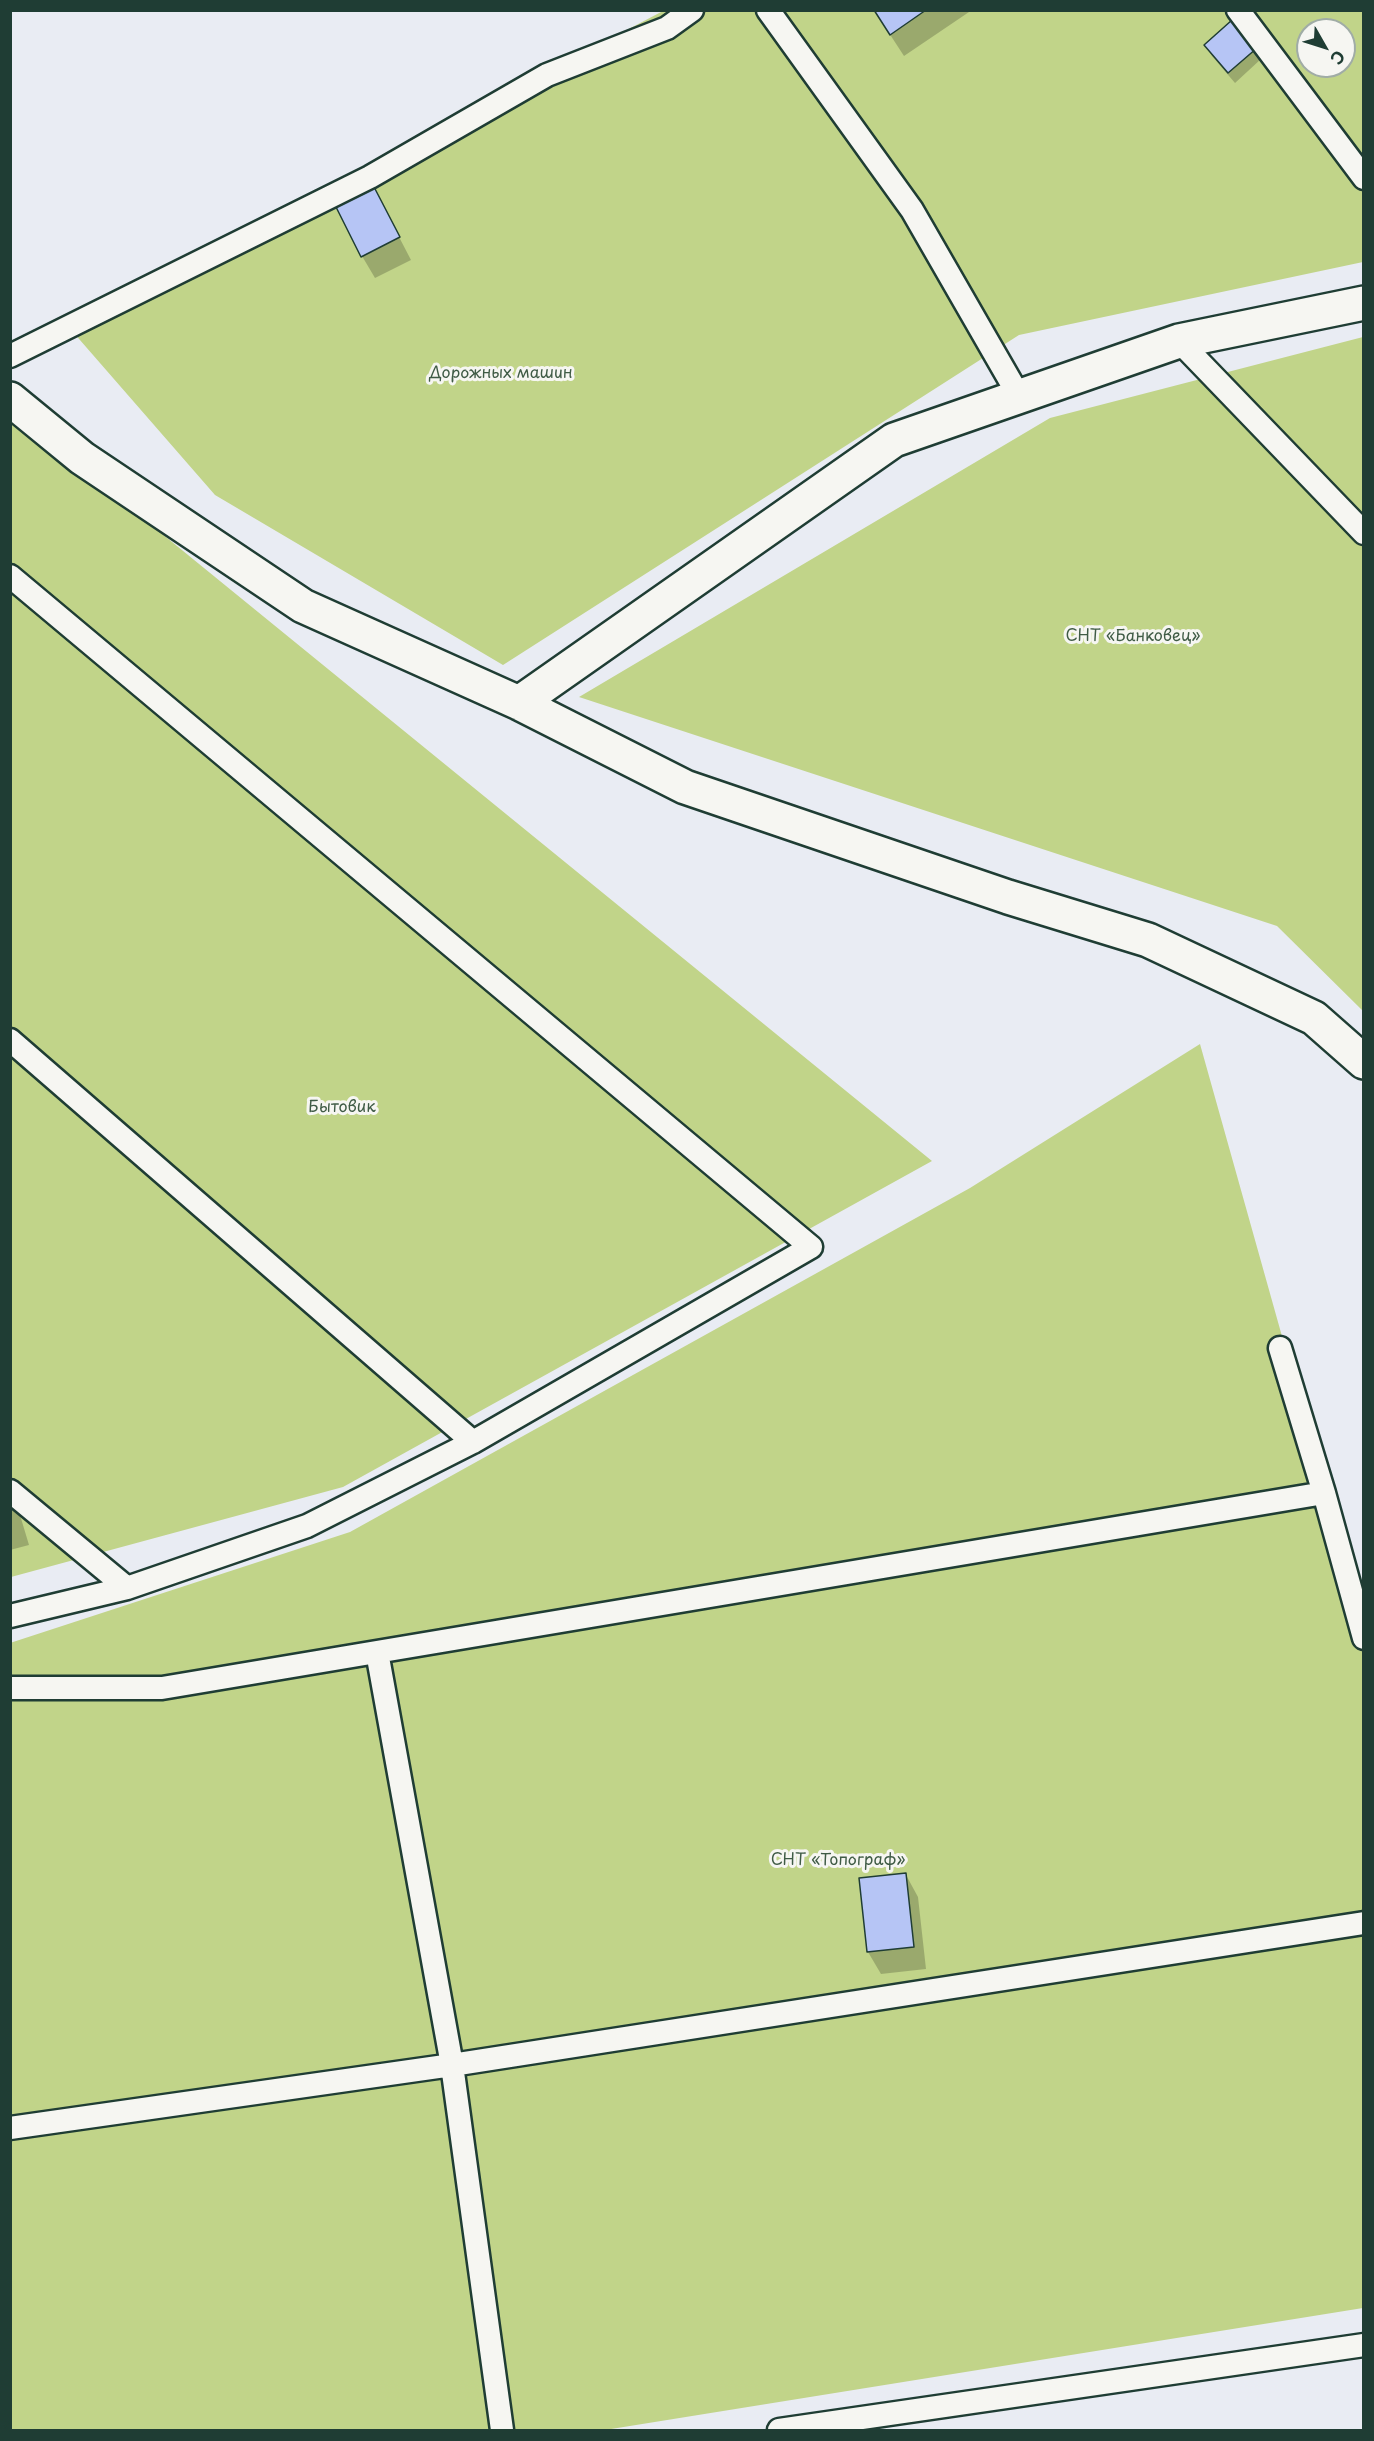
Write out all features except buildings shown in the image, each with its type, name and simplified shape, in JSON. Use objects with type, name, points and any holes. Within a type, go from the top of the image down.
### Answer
[{"type":"street","points":[[519,703],[894,440],[1179,341],[1364,303]]},
{"type":"street","points":[[10,399],[82,458],[303,606],[519,703],[685,787],[1008,897],[1148,940],[1314,1018],[1364,1062]]},
{"type":"lane","points":[[10,356],[370,177],[547,75],[667,28],[692,10]]},
{"type":"lane","points":[[768,10],[912,210],[1019,396]]},
{"type":"lane","points":[[1238,10],[1364,178]]},
{"type":"lane","points":[[1179,341],[1364,533]]},
{"type":"lane","points":[[10,576],[811,1247],[473,1442],[307,1526],[127,1588],[10,1616]]},
{"type":"lane","points":[[10,1040],[473,1442]]},
{"type":"lane","points":[[1280,1348],[1364,1638]]},
{"type":"lane","points":[[10,1491],[127,1588]]},
{"type":"lane","points":[[10,1688],[162,1688],[1323,1493]]},
{"type":"lane","points":[[377,1652],[452,2065],[502,2430]]},
{"type":"lane","points":[[10,2128],[452,2065],[1364,1923]]},
{"type":"lane","points":[[778,2430],[1364,2345]]},
{"type":"green space","name":"Дорожных машин","points":[[663,11],[1363,11],[1363,262],[1019,335],[503,665],[215,495],[66,324]]},
{"type":"green space","name":"СНТ «Банковец»","points":[[1363,337],[1363,1011],[1277,926],[579,697],[1050,418]]},
{"type":"green space","name":"Бытовик","points":[[10,410],[932,1161],[343,1487],[11,1577]]},
{"type":"green space","name":"СНТ «Топограф»","points":[[1200,1044],[1363,1625],[1363,2308],[605,2430],[11,2430],[10,1643],[350,1532],[970,1188]]}]
